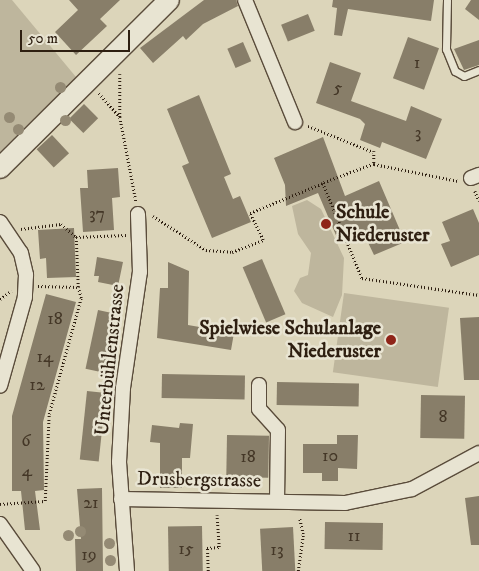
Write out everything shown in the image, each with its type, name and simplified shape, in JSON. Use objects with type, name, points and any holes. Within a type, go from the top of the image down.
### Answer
[{"type":"street","points":[[0,168],[169,0]]},
{"type":"street","points":[[245,0],[295,122]]},
{"type":"street","name":"Unterbühlenstrasse","points":[[127,571],[121,499],[122,388],[140,272],[138,214]]},
{"type":"street","points":[[0,386],[26,285],[21,254],[4,226]]},
{"type":"street","name":"Drusbergstrasse","points":[[258,385],[259,409],[278,430],[277,501]]},
{"type":"street","name":"Drusbergstrasse","points":[[121,499],[345,503],[412,489],[479,453]]},
{"type":"street","points":[[0,524],[34,571]]},
{"type":"lane","points":[[447,0],[446,49],[455,71],[464,76],[479,70]]},
{"type":"path","points":[[120,76],[120,117],[138,214],[152,216],[206,250],[232,252],[263,240],[250,213],[374,164],[454,182],[475,177]]},
{"type":"path","points":[[88,81],[120,117]]},
{"type":"path","points":[[295,122],[374,152],[374,164]]},
{"type":"path","points":[[323,183],[362,278],[479,295]]},
{"type":"path","points":[[4,226],[61,224],[76,237],[139,234]]},
{"type":"path","points":[[0,504],[45,501],[49,414],[81,298],[78,287],[76,237]]},
{"type":"path","points":[[26,285],[78,287]]},
{"type":"path","points":[[208,571],[207,548],[219,547],[216,500]]},
{"type":"path","points":[[296,502],[303,534],[298,571]]},
{"type":"shaded area","points":[[0,0],[12,0],[76,77],[0,152]]},
{"type":"shaded area","points":[[307,200],[321,209],[344,258],[342,295],[333,317],[302,303],[294,291],[300,278],[308,275],[311,253],[298,234],[292,206]]},
{"type":"shaded area","name":"Spielwiese Schulanlage Niederuster","points":[[344,293],[449,308],[438,387],[333,372]]},
{"type":"building","points":[[69,0],[120,0],[100,19],[107,26],[76,55],[55,32],[78,10]]},
{"type":"building","points":[[204,0],[236,0],[238,6],[203,24],[186,40],[183,36],[153,63],[140,48]]},
{"type":"building","points":[[333,0],[434,0],[431,21],[348,9],[342,36],[334,35],[337,8],[332,7]]},
{"type":"building","points":[[471,0],[479,0],[479,20],[465,9]]},
{"type":"building","points":[[308,14],[315,31],[288,42],[281,25]]},
{"type":"building","points":[[408,37],[439,48],[424,90],[393,78]]},
{"type":"building","points":[[479,40],[479,65],[464,70],[454,49]]},
{"type":"building","points":[[243,42],[251,61],[236,68],[227,49]]},
{"type":"building","points":[[330,62],[361,73],[351,101],[406,121],[411,106],[442,119],[426,159],[382,142],[380,148],[360,140],[365,124],[360,119],[316,103]]},
{"type":"building","points":[[199,95],[231,174],[224,177],[233,199],[240,196],[251,222],[212,238],[182,166],[189,163],[167,109]]},
{"type":"building","points":[[84,104],[98,118],[83,133],[69,119]]},
{"type":"building","points":[[52,135],[69,153],[54,168],[37,149]]},
{"type":"building","points":[[323,137],[345,196],[379,181],[405,242],[374,255],[362,230],[338,240],[318,193],[286,206],[285,185],[274,158]]},
{"type":"building","points":[[118,168],[120,197],[112,198],[114,230],[83,232],[80,188],[88,188],[87,170]]},
{"type":"building","points":[[473,209],[479,223],[479,255],[451,267],[441,244],[450,241],[442,222]]},
{"type":"building","points":[[74,228],[76,277],[47,278],[46,258],[40,259],[38,230]]},
{"type":"building","points":[[97,257],[123,262],[118,286],[98,282],[99,276],[94,276]]},
{"type":"building","points":[[262,259],[285,314],[266,322],[243,267]]},
{"type":"building","points":[[168,262],[189,271],[188,325],[234,333],[231,350],[157,338],[160,288],[168,288]]},
{"type":"building","points":[[46,294],[76,302],[43,422],[44,490],[35,491],[40,530],[25,530],[21,491],[12,491],[12,416]]},
{"type":"building","points":[[98,310],[117,314],[104,373],[86,369]]},
{"type":"building","points":[[479,317],[479,380],[464,380],[460,318]]},
{"type":"building","points":[[162,374],[245,375],[245,399],[162,398]]},
{"type":"building","points":[[277,382],[359,383],[359,406],[277,405]]},
{"type":"building","points":[[87,391],[106,393],[99,462],[80,460]]},
{"type":"building","points":[[421,395],[465,396],[464,439],[420,438]]},
{"type":"building","points":[[180,423],[193,424],[190,458],[182,458],[182,488],[160,488],[160,443],[150,442],[152,425],[179,428]]},
{"type":"building","points":[[227,435],[269,436],[268,478],[226,477]]},
{"type":"building","points":[[337,435],[358,435],[357,469],[338,468],[338,481],[322,481],[322,473],[303,473],[303,444],[337,444]]},
{"type":"building","points":[[102,488],[103,571],[76,571],[75,539],[81,539],[77,489]]},
{"type":"building","points":[[479,496],[479,545],[471,545],[465,498]]},
{"type":"building","points":[[325,522],[383,523],[383,550],[325,549]]},
{"type":"building","points":[[202,526],[203,571],[169,571],[168,527]]},
{"type":"building","points":[[293,527],[295,571],[262,571],[260,529]]},
{"type":"place","name":"Schule Niederuster","points":[[326,224]]},
{"type":"place","name":"Spielwiese Schulanlage Niederuster","points":[[391,340]]}]
